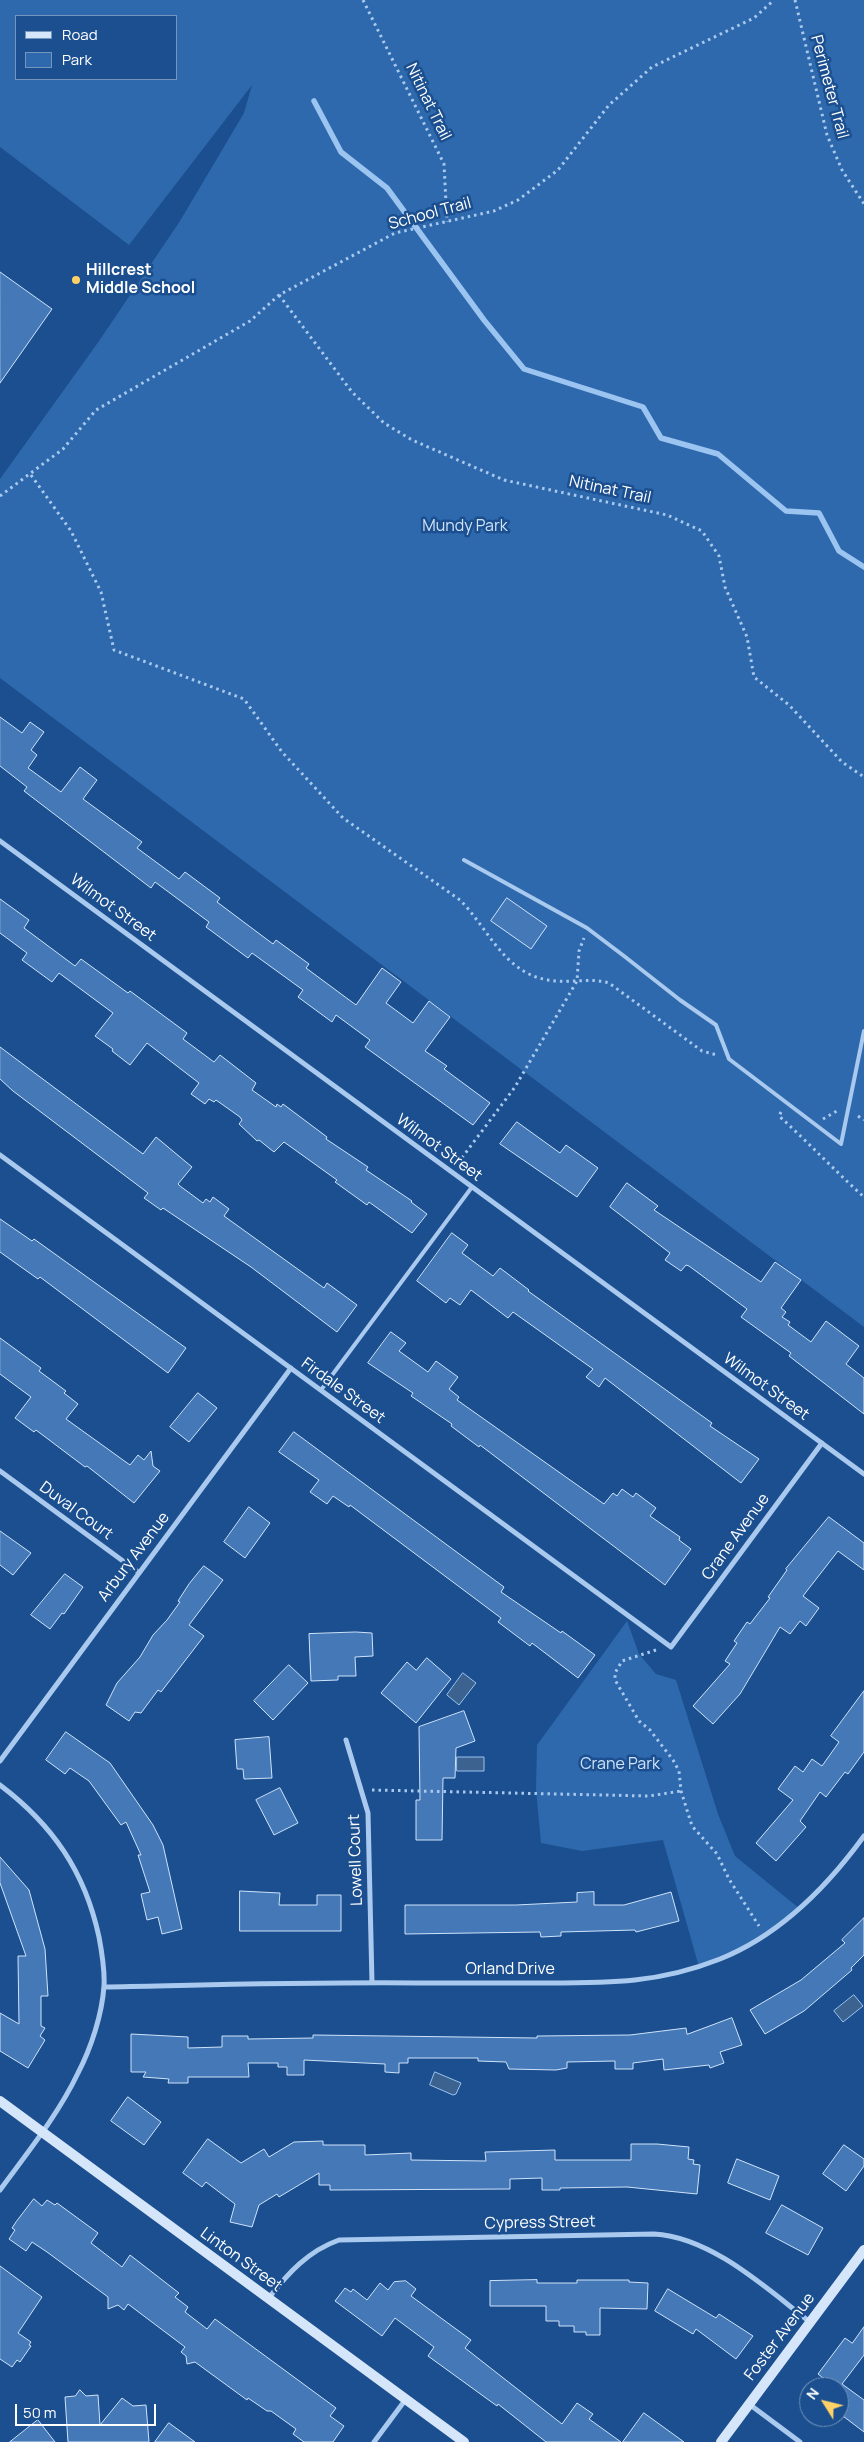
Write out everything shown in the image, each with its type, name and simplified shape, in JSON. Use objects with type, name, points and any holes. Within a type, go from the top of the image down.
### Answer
[{"type":"street","name":"Wilmot Street","points":[[0,841],[864,1474]]},
{"type":"street","name":"Firdale Street","points":[[0,1155],[671,1647]]},
{"type":"street","name":"Arbury Avenue","points":[[0,1761],[138,1572],[291,1368]]},
{"type":"street","name":"Crane Avenue","points":[[671,1647],[822,1443]]},
{"type":"street","name":"Duval Court","points":[[0,1471],[138,1572]]},
{"type":"street","name":"Lowell Court","points":[[346,1740],[368,1813],[372,1982]]},
{"type":"street","points":[[0,1785],[32,1812],[52,1833],[78,1873],[94,1915],[103,1964],[104,1987],[97,2022],[79,2073],[41,2132],[0,2190]]},
{"type":"street","name":"Orland Drive","points":[[104,1987],[372,1982],[616,1983],[665,1977],[714,1961],[742,1949],[765,1934],[807,1902],[864,1836]]},
{"type":"street","name":"Linton Street","points":[[0,2101],[464,2442]]},
{"type":"street","name":"Cypress Street","points":[[268,2299],[284,2277],[304,2258],[321,2247],[339,2240],[654,2234],[677,2237],[705,2247],[810,2322]]},
{"type":"street","name":"Foster Avenue","points":[[721,2442],[864,2250]]},
{"type":"street","points":[[374,2442],[406,2399]]},
{"type":"street","points":[[749,2404],[800,2442]]},
{"type":"lane","points":[[464,860],[587,928],[680,1000],[716,1025],[729,1059],[841,1144],[864,1031]]},
{"type":"lane","points":[[321,1390],[472,1188]]},
{"type":"path","name":"Nitinat Trail","points":[[363,0],[444,164],[447,222]]},
{"type":"path","name":"School Trail","points":[[0,496],[31,475],[63,449],[96,410],[250,321],[279,295],[395,234],[494,211],[518,200],[558,170],[609,104],[652,67],[754,18],[774,0]]},
{"type":"path","name":"Perimeter Trail","points":[[795,0],[827,135],[842,170],[864,204]]},
{"type":"path","name":"Nitinat Trail","points":[[279,295],[352,392],[384,423],[412,440],[504,480],[667,515],[702,531],[719,556],[725,587],[747,637],[754,677],[789,705],[842,762],[864,777]]},
{"type":"path","points":[[31,475],[71,531],[102,592],[114,650],[244,699],[282,752],[343,818],[460,900],[476,916],[489,939],[514,965],[530,975],[549,980],[600,980],[609,983],[702,1051],[729,1059]]},
{"type":"path","points":[[457,1164],[515,1087],[578,981],[579,951],[587,928]]},
{"type":"path","points":[[785,1102],[779,1116],[864,1197]]},
{"type":"path","points":[[823,1120],[839,1110]]},
{"type":"path","points":[[806,1140],[812,1134]]},
{"type":"path","points":[[671,1647],[639,1654],[622,1661],[615,1673],[615,1680],[639,1721],[650,1730],[673,1760],[679,1771],[681,1792],[692,1826],[717,1854],[729,1879],[765,1934]]},
{"type":"path","points":[[362,1790],[649,1796],[681,1792]]},
{"type":"green space","name":"Mundy Park","points":[[0,0],[864,0],[864,1327],[0,678],[0,479],[99,341],[180,221],[244,113],[252,85],[129,245],[0,147]]},
{"type":"green space","name":"Crane Park","points":[[627,1621],[639,1654],[656,1674],[676,1680],[718,1814],[735,1856],[800,1909],[742,1949],[699,1967],[663,1840],[582,1851],[541,1843],[536,1789],[537,1745]]},
{"type":"shaded area","points":[[463,1673],[476,1683],[459,1705],[447,1695]]},
{"type":"shaded area","points":[[457,1757],[484,1757],[484,1771],[457,1771]]},
{"type":"shaded area","points":[[854,1995],[863,2006],[843,2022],[834,2011]]},
{"type":"shaded area","points":[[435,2072],[461,2083],[456,2094],[453,2095],[430,2085]]},
{"type":"building","points":[[0,272],[52,309],[0,383]]},
{"type":"building","points":[[0,717],[22,733],[30,722],[44,732],[31,750],[37,755],[28,768],[61,792],[80,767],[97,780],[83,799],[142,842],[137,848],[179,879],[185,872],[220,898],[217,902],[273,944],[276,940],[309,964],[306,968],[356,1005],[382,968],[401,982],[386,1003],[413,1023],[429,1001],[450,1017],[425,1051],[447,1066],[444,1069],[490,1103],[473,1125],[365,1047],[370,1040],[336,1015],[332,1022],[298,997],[303,990],[252,953],[248,958],[206,927],[209,922],[155,882],[151,888],[24,791],[27,787],[0,766]]},
{"type":"building","points":[[507,898],[547,926],[531,949],[491,921]]},
{"type":"building","points":[[0,899],[29,920],[24,928],[75,966],[81,959],[128,993],[130,991],[187,1033],[183,1039],[214,1062],[220,1055],[256,1083],[252,1090],[276,1107],[277,1104],[281,1107],[283,1104],[327,1137],[326,1139],[368,1167],[366,1170],[412,1201],[427,1214],[412,1233],[369,1202],[367,1205],[335,1182],[337,1180],[284,1142],[274,1152],[259,1140],[257,1141],[239,1124],[242,1120],[240,1117],[216,1100],[214,1102],[209,1099],[205,1104],[191,1094],[199,1083],[147,1043],[130,1065],[95,1036],[113,1013],[59,973],[52,982],[22,960],[27,953],[0,933]]},
{"type":"building","points":[[0,1047],[143,1154],[156,1137],[192,1167],[178,1184],[180,1186],[203,1203],[206,1199],[210,1202],[213,1197],[229,1209],[224,1216],[324,1288],[327,1283],[357,1305],[337,1332],[251,1267],[163,1208],[161,1210],[144,1198],[148,1193],[13,1091],[0,1079]]},
{"type":"building","points":[[517,1122],[560,1153],[566,1145],[598,1168],[577,1197],[500,1144]]},
{"type":"building","points":[[627,1183],[658,1206],[654,1210],[761,1282],[775,1262],[801,1280],[781,1308],[786,1312],[782,1317],[790,1322],[788,1325],[811,1342],[826,1321],[859,1346],[846,1364],[864,1378],[864,1414],[789,1356],[791,1353],[741,1317],[747,1309],[689,1266],[686,1265],[681,1271],[665,1260],[670,1253],[610,1207]]},
{"type":"building","points":[[0,1219],[32,1241],[34,1239],[186,1348],[168,1373],[40,1277],[38,1279],[0,1252]]},
{"type":"building","points":[[452,1233],[468,1245],[462,1253],[493,1276],[500,1268],[528,1291],[712,1423],[710,1426],[759,1459],[741,1483],[605,1378],[599,1387],[586,1377],[593,1369],[513,1312],[508,1318],[471,1290],[460,1305],[450,1298],[446,1303],[417,1281]]},
{"type":"building","points":[[391,1332],[406,1343],[399,1351],[428,1372],[436,1361],[458,1377],[449,1389],[459,1397],[457,1400],[604,1504],[613,1493],[617,1496],[622,1489],[633,1497],[636,1493],[656,1508],[650,1516],[680,1537],[679,1540],[691,1549],[665,1585],[480,1445],[479,1447],[451,1426],[452,1424],[411,1396],[413,1393],[368,1363]]},
{"type":"building","points":[[0,1338],[41,1368],[39,1371],[66,1391],[64,1393],[78,1404],[66,1419],[130,1465],[138,1455],[144,1460],[151,1451],[153,1466],[160,1471],[134,1503],[87,1466],[85,1467],[36,1430],[34,1432],[15,1418],[31,1397],[0,1374]]},
{"type":"building","points":[[198,1393],[217,1408],[189,1442],[170,1427]]},
{"type":"building","points":[[294,1432],[504,1587],[501,1592],[561,1633],[562,1631],[595,1655],[578,1678],[532,1643],[530,1646],[498,1622],[501,1618],[350,1505],[349,1507],[333,1496],[327,1504],[310,1492],[319,1480],[279,1452]]},
{"type":"building","points":[[249,1507],[270,1523],[245,1558],[224,1542]]},
{"type":"building","points":[[829,1517],[864,1543],[864,1570],[838,1551],[803,1596],[819,1608],[806,1626],[800,1621],[790,1634],[780,1627],[740,1694],[713,1724],[693,1706],[730,1664],[725,1661],[737,1643],[734,1641],[747,1622],[750,1624],[770,1598],[768,1597],[786,1569]]},
{"type":"building","points":[[0,1531],[31,1553],[13,1575],[0,1565]]},
{"type":"building","points":[[204,1566],[223,1580],[189,1625],[204,1636],[161,1692],[158,1690],[141,1713],[135,1712],[129,1721],[106,1705],[117,1683],[140,1657],[153,1635],[167,1620],[180,1602],[178,1601],[189,1584]]},
{"type":"building","points":[[65,1574],[83,1587],[64,1614],[62,1613],[50,1629],[31,1615]]},
{"type":"building","points":[[372,1633],[373,1656],[355,1657],[356,1676],[338,1676],[338,1680],[311,1681],[309,1634]]},
{"type":"building","points":[[427,1658],[451,1679],[416,1723],[381,1693],[407,1662],[416,1670]]},
{"type":"building","points":[[289,1665],[308,1683],[273,1720],[254,1701]]},
{"type":"building","points":[[864,1691],[864,1752],[848,1774],[845,1772],[826,1797],[820,1792],[800,1821],[806,1827],[776,1861],[756,1843],[793,1800],[778,1789],[795,1766],[803,1772],[812,1759],[822,1766],[839,1742],[831,1736]]},
{"type":"building","points":[[464,1711],[475,1741],[456,1748],[455,1778],[443,1778],[442,1840],[416,1840],[416,1800],[420,1800],[419,1727]]},
{"type":"building","points":[[66,1732],[110,1763],[153,1825],[163,1845],[182,1929],[162,1934],[158,1917],[147,1920],[141,1894],[150,1892],[138,1855],[141,1855],[126,1822],[121,1825],[89,1781],[70,1768],[65,1774],[46,1760]]},
{"type":"building","points":[[269,1737],[272,1778],[244,1779],[243,1769],[237,1769],[235,1740]]},
{"type":"building","points":[[280,1788],[298,1823],[274,1835],[256,1800]]},
{"type":"building","points":[[0,1857],[29,1890],[45,1949],[48,1996],[41,1996],[41,2026],[45,2028],[40,2036],[45,2040],[28,2068],[0,2051],[0,2013],[19,2024],[18,1956],[26,1956],[0,1883]]},
{"type":"building","points":[[240,1891],[280,1893],[279,1905],[317,1905],[317,1895],[341,1895],[341,1931],[240,1931]]},
{"type":"building","points":[[594,1892],[594,1905],[624,1905],[671,1892],[679,1921],[636,1932],[635,1930],[561,1932],[561,1936],[541,1937],[540,1932],[405,1934],[405,1905],[516,1905],[577,1902],[577,1893]]},
{"type":"building","points":[[864,1918],[864,1955],[851,1968],[852,1970],[804,2011],[765,2034],[750,2010],[801,1980],[845,1943],[842,1940]]},
{"type":"building","points":[[732,2018],[742,2045],[720,2052],[724,2063],[710,2068],[709,2065],[664,2070],[663,2059],[633,2063],[633,2069],[615,2069],[615,2061],[567,2062],[567,2068],[556,2070],[509,2069],[506,2062],[478,2061],[478,2058],[408,2058],[408,2063],[399,2063],[399,2073],[385,2072],[385,2064],[304,2060],[304,2075],[287,2075],[287,2067],[278,2067],[278,2063],[248,2063],[249,2077],[188,2077],[188,2083],[168,2083],[169,2079],[143,2077],[146,2072],[131,2072],[131,2034],[188,2037],[188,2048],[222,2047],[222,2036],[248,2036],[248,2039],[313,2038],[313,2035],[537,2038],[537,2036],[630,2035],[686,2028],[687,2034]]},
{"type":"building","points":[[128,2097],[161,2122],[144,2145],[111,2121]]},
{"type":"building","points":[[208,2139],[241,2163],[264,2149],[269,2157],[294,2142],[323,2141],[323,2145],[365,2145],[365,2155],[411,2153],[411,2160],[486,2161],[485,2152],[555,2150],[555,2160],[631,2160],[631,2144],[657,2144],[689,2147],[688,2159],[694,2160],[693,2164],[700,2165],[697,2194],[627,2187],[542,2190],[542,2178],[510,2179],[510,2189],[330,2190],[330,2185],[319,2185],[319,2173],[279,2197],[277,2194],[259,2205],[252,2227],[230,2222],[235,2204],[206,2182],[202,2187],[183,2173]]},
{"type":"building","points":[[844,2145],[864,2159],[864,2166],[846,2191],[823,2174]]},
{"type":"building","points":[[737,2159],[779,2176],[770,2200],[728,2183]]},
{"type":"building","points":[[34,2199],[42,2206],[47,2200],[55,2205],[57,2203],[98,2233],[91,2243],[122,2267],[130,2255],[179,2293],[175,2297],[188,2307],[185,2312],[207,2329],[215,2319],[336,2408],[330,2416],[344,2426],[333,2442],[304,2442],[293,2434],[296,2429],[271,2411],[267,2411],[248,2398],[247,2400],[195,2362],[187,2364],[186,2356],[181,2352],[185,2347],[128,2304],[124,2310],[118,2305],[108,2309],[108,2297],[47,2252],[32,2242],[26,2251],[9,2239],[15,2230],[12,2228]]},
{"type":"building","points":[[782,2205],[823,2228],[808,2255],[766,2233]]},
{"type":"building","points":[[0,2266],[42,2297],[18,2333],[31,2342],[29,2345],[31,2346],[20,2362],[17,2360],[12,2367],[0,2359]]},
{"type":"building","points":[[537,2280],[537,2283],[577,2283],[577,2280],[629,2280],[629,2282],[648,2283],[647,2309],[600,2308],[600,2335],[586,2335],[586,2332],[574,2332],[574,2326],[559,2326],[559,2321],[546,2321],[546,2306],[490,2306],[490,2281]]},
{"type":"building","points":[[406,2281],[416,2289],[411,2296],[471,2340],[465,2348],[562,2424],[577,2403],[593,2414],[589,2419],[621,2442],[546,2442],[498,2404],[497,2406],[428,2356],[434,2347],[395,2318],[382,2336],[335,2301],[345,2288],[351,2292],[353,2289],[367,2300],[380,2283],[388,2290],[394,2282]]},
{"type":"building","points":[[668,2289],[716,2318],[719,2314],[753,2336],[736,2359],[696,2329],[693,2334],[655,2311]]},
{"type":"building","points":[[864,2327],[864,2355],[847,2377],[822,2377],[818,2374],[845,2338],[852,2343]]},
{"type":"building","points":[[849,2389],[864,2400],[864,2432],[849,2421]]},
{"type":"building","points":[[80,2390],[86,2396],[98,2395],[100,2425],[122,2398],[133,2406],[146,2405],[149,2442],[68,2442],[65,2397],[75,2396]]},
{"type":"building","points":[[644,2413],[684,2442],[623,2442]]},
{"type":"building","points":[[38,2420],[55,2442],[10,2442]]},
{"type":"building","points":[[169,2423],[195,2442],[155,2442]]},
{"type":"waterway","points":[[314,101],[341,152],[387,188],[484,320],[524,369],[643,407],[661,438],[718,454],[786,511],[819,513],[839,551],[864,567]]},
{"type":"place","name":"Hillcrest Middle School","points":[[76,280]]}]
